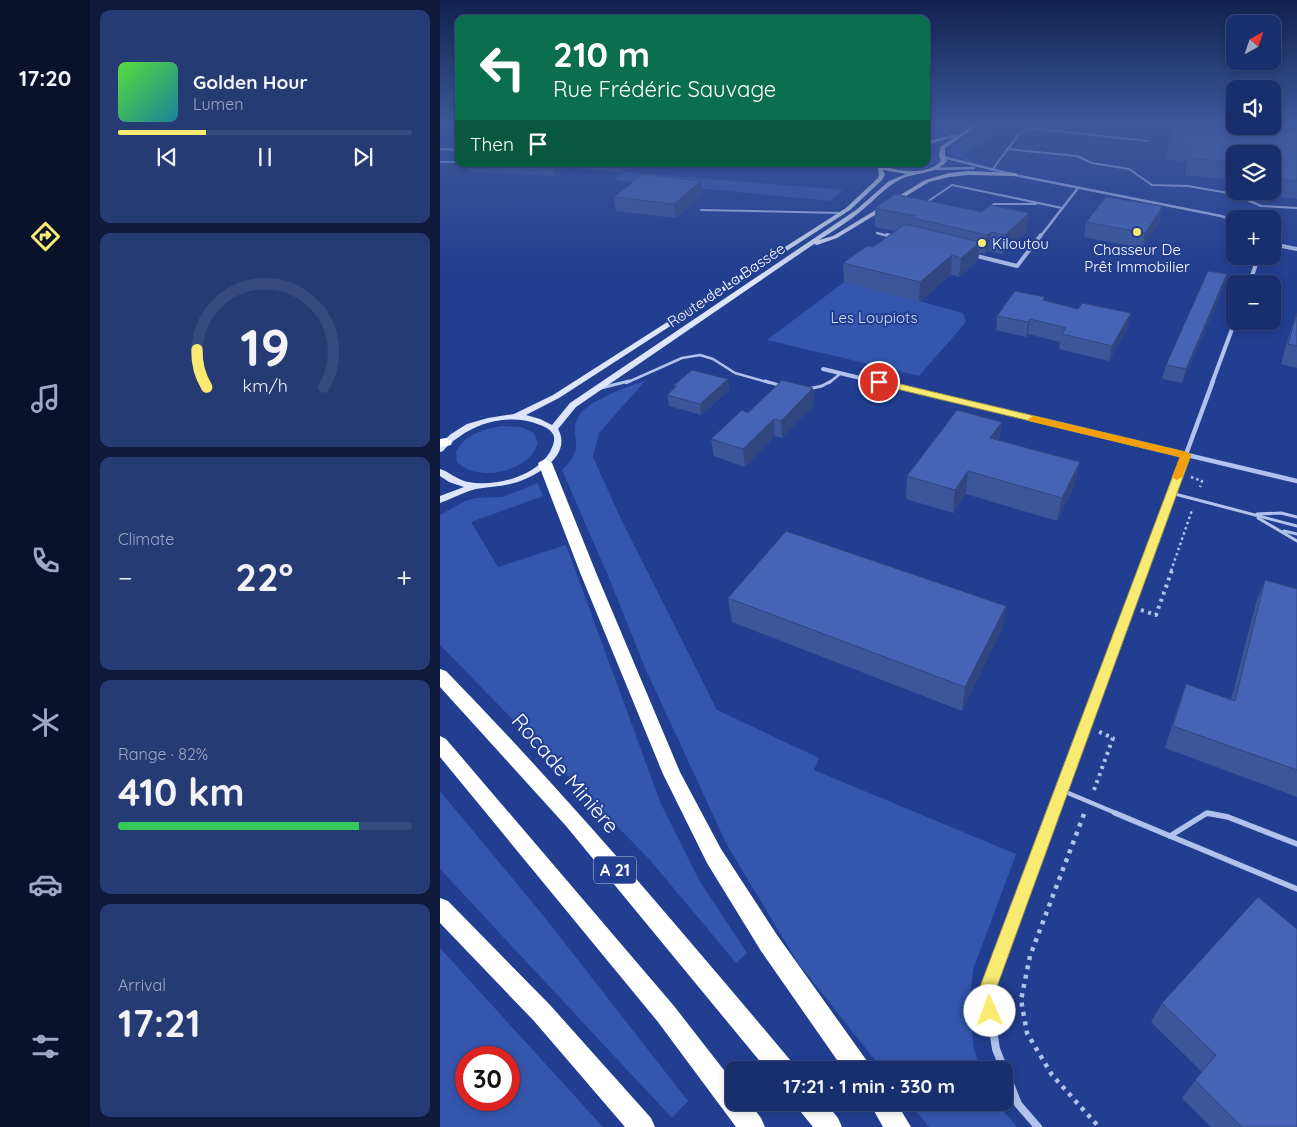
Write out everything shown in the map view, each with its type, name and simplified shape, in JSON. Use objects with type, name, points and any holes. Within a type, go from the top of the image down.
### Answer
[{"type":"highway","points":[[545,463],[589,575],[672,774],[714,856],[769,943],[852,1061]]},
{"type":"highway","name":"Rocade Minière","points":[[440,676],[491,728],[654,914],[775,1061]]},
{"type":"highway","points":[[440,744],[666,1014],[752,1127]]},
{"type":"highway","points":[[440,908],[542,1013],[642,1127]]},
{"type":"highway","points":[[816,1111],[829,1127]]},
{"type":"highway","points":[[887,1111],[898,1127]]},
{"type":"main road","name":"Route de La Bassée","points":[[515,417],[562,394],[614,358],[841,213],[882,176]]},
{"type":"main road","name":"Route de La Bassée","points":[[553,429],[573,405],[858,211],[869,203],[877,192],[894,180],[908,176]]},
{"type":"main road","points":[[807,246],[835,238],[927,182],[956,176]]},
{"type":"main road","points":[[440,500],[460,491],[518,478],[545,463],[556,449],[557,435],[553,429],[538,420],[515,417],[496,418],[476,423],[442,444]]},
{"type":"main road","points":[[440,472],[446,478],[456,482],[484,485]]},
{"type":"street","points":[[1018,176],[1226,218]]},
{"type":"street","points":[[971,255],[1018,266],[1078,188]]},
{"type":"street","points":[[877,233],[896,238]]},
{"type":"street","points":[[1281,246],[1297,249]]},
{"type":"street","points":[[1038,1127],[1018,1104],[996,1050],[987,992],[1232,330]]},
{"type":"street","points":[[823,369],[1297,481]]},
{"type":"lane","points":[[1138,176],[1152,185],[1206,189],[1234,194],[1261,206],[1297,208]]},
{"type":"lane","points":[[931,207],[922,205],[952,185],[1021,199],[1036,204]]},
{"type":"lane","points":[[983,212],[994,204],[1036,204],[1062,208]]},
{"type":"lane","points":[[701,210],[841,213]]},
{"type":"lane","points":[[598,388],[625,383],[682,358],[700,355],[713,359],[735,374],[788,387]]},
{"type":"lane","points":[[804,390],[823,386],[834,380],[841,373]]},
{"type":"lane","points":[[1171,493],[1297,526]]},
{"type":"lane","points":[[1252,514],[1280,512],[1297,517]]},
{"type":"lane","points":[[1252,514],[1297,541]]},
{"type":"lane","points":[[1279,529],[1297,534]]},
{"type":"lane","points":[[1061,790],[1297,890]]},
{"type":"lane","points":[[1170,836],[1207,813],[1228,817],[1297,844]]},
{"type":"path","points":[[1129,607],[1156,614],[1202,481],[1179,474]]},
{"type":"path","points":[[1085,726],[1114,738],[1030,956],[1021,1000],[1027,1033],[1052,1075],[1099,1127]]},
{"type":"green space","points":[[620,176],[669,176],[843,190],[830,201],[613,180]]},
{"type":"green space","name":"Les Loupiots","points":[[970,258],[919,301],[963,313],[966,322],[919,376],[767,340],[867,265]]},
{"type":"green space","points":[[646,380],[599,433],[593,457],[621,519],[717,710],[819,758],[814,770],[1016,854],[973,970],[969,1006],[974,1051],[978,1061],[876,1061],[798,963],[727,845],[645,668],[609,578],[562,470],[570,462],[576,448],[575,430],[578,417],[590,405]]},
{"type":"green space","points":[[502,426],[521,427],[534,433],[538,443],[533,453],[525,461],[502,471],[489,473],[477,472],[457,462],[456,451],[470,436]]},
{"type":"green space","points":[[538,483],[543,496],[471,522],[498,567],[566,545],[661,804],[699,880],[747,953],[736,963],[650,860],[440,645],[440,515],[465,501],[476,498],[502,497]]},
{"type":"green space","points":[[440,791],[546,919],[688,1101],[672,1118],[440,869]]},
{"type":"green space","points":[[440,948],[603,1127],[440,1127]]},
{"type":"green space","points":[[916,1111],[1003,1111],[1017,1127],[929,1127]]},
{"type":"building","points":[[641,176],[701,181],[674,204],[614,197]]},
{"type":"building","points":[[1281,176],[1297,176],[1297,181],[1281,179]]},
{"type":"building","points":[[895,194],[982,212],[990,205],[1029,213],[1005,235],[991,232],[987,235],[913,218],[915,216],[875,208]]},
{"type":"building","points":[[1106,197],[1163,206],[1145,233],[1086,222]]},
{"type":"building","points":[[905,224],[980,242],[961,258],[952,255],[920,282],[843,263],[867,246],[873,247]]},
{"type":"building","points":[[1208,271],[1227,274],[1186,369],[1166,365]]},
{"type":"building","points":[[1015,291],[1045,297],[1043,300],[1078,309],[1082,303],[1131,313],[1112,346],[1062,334],[1066,328],[1030,319],[1028,322],[997,316]]},
{"type":"building","points":[[1297,313],[1297,346],[1288,344]]},
{"type":"building","points":[[692,370],[728,379],[700,404],[667,395],[677,386],[674,385]]},
{"type":"building","points":[[782,380],[813,388],[781,421],[774,419],[743,449],[711,439],[742,410],[748,413]]},
{"type":"building","points":[[957,410],[1002,422],[990,438],[1080,462],[1062,498],[968,471],[955,490],[907,476]]},
{"type":"building","points":[[786,531],[1006,606],[965,687],[728,598]]},
{"type":"building","points":[[1265,580],[1297,589],[1297,770],[1173,726],[1186,684],[1235,701]]},
{"type":"building","points":[[1258,897],[1297,929],[1297,1127],[1242,1127],[1195,1080],[1216,1055],[1162,1003]]},
{"type":"slow traffic","points":[[1033,419],[1186,455],[1177,477]]},
{"type":"place","name":"Chasseur De Prêt Immobilier","points":[[1137,232]]},
{"type":"place","name":"Kiloutou","points":[[982,243]]},
{"type":"route","points":[[879,382],[1186,455],[987,992],[990,1011]]}]
